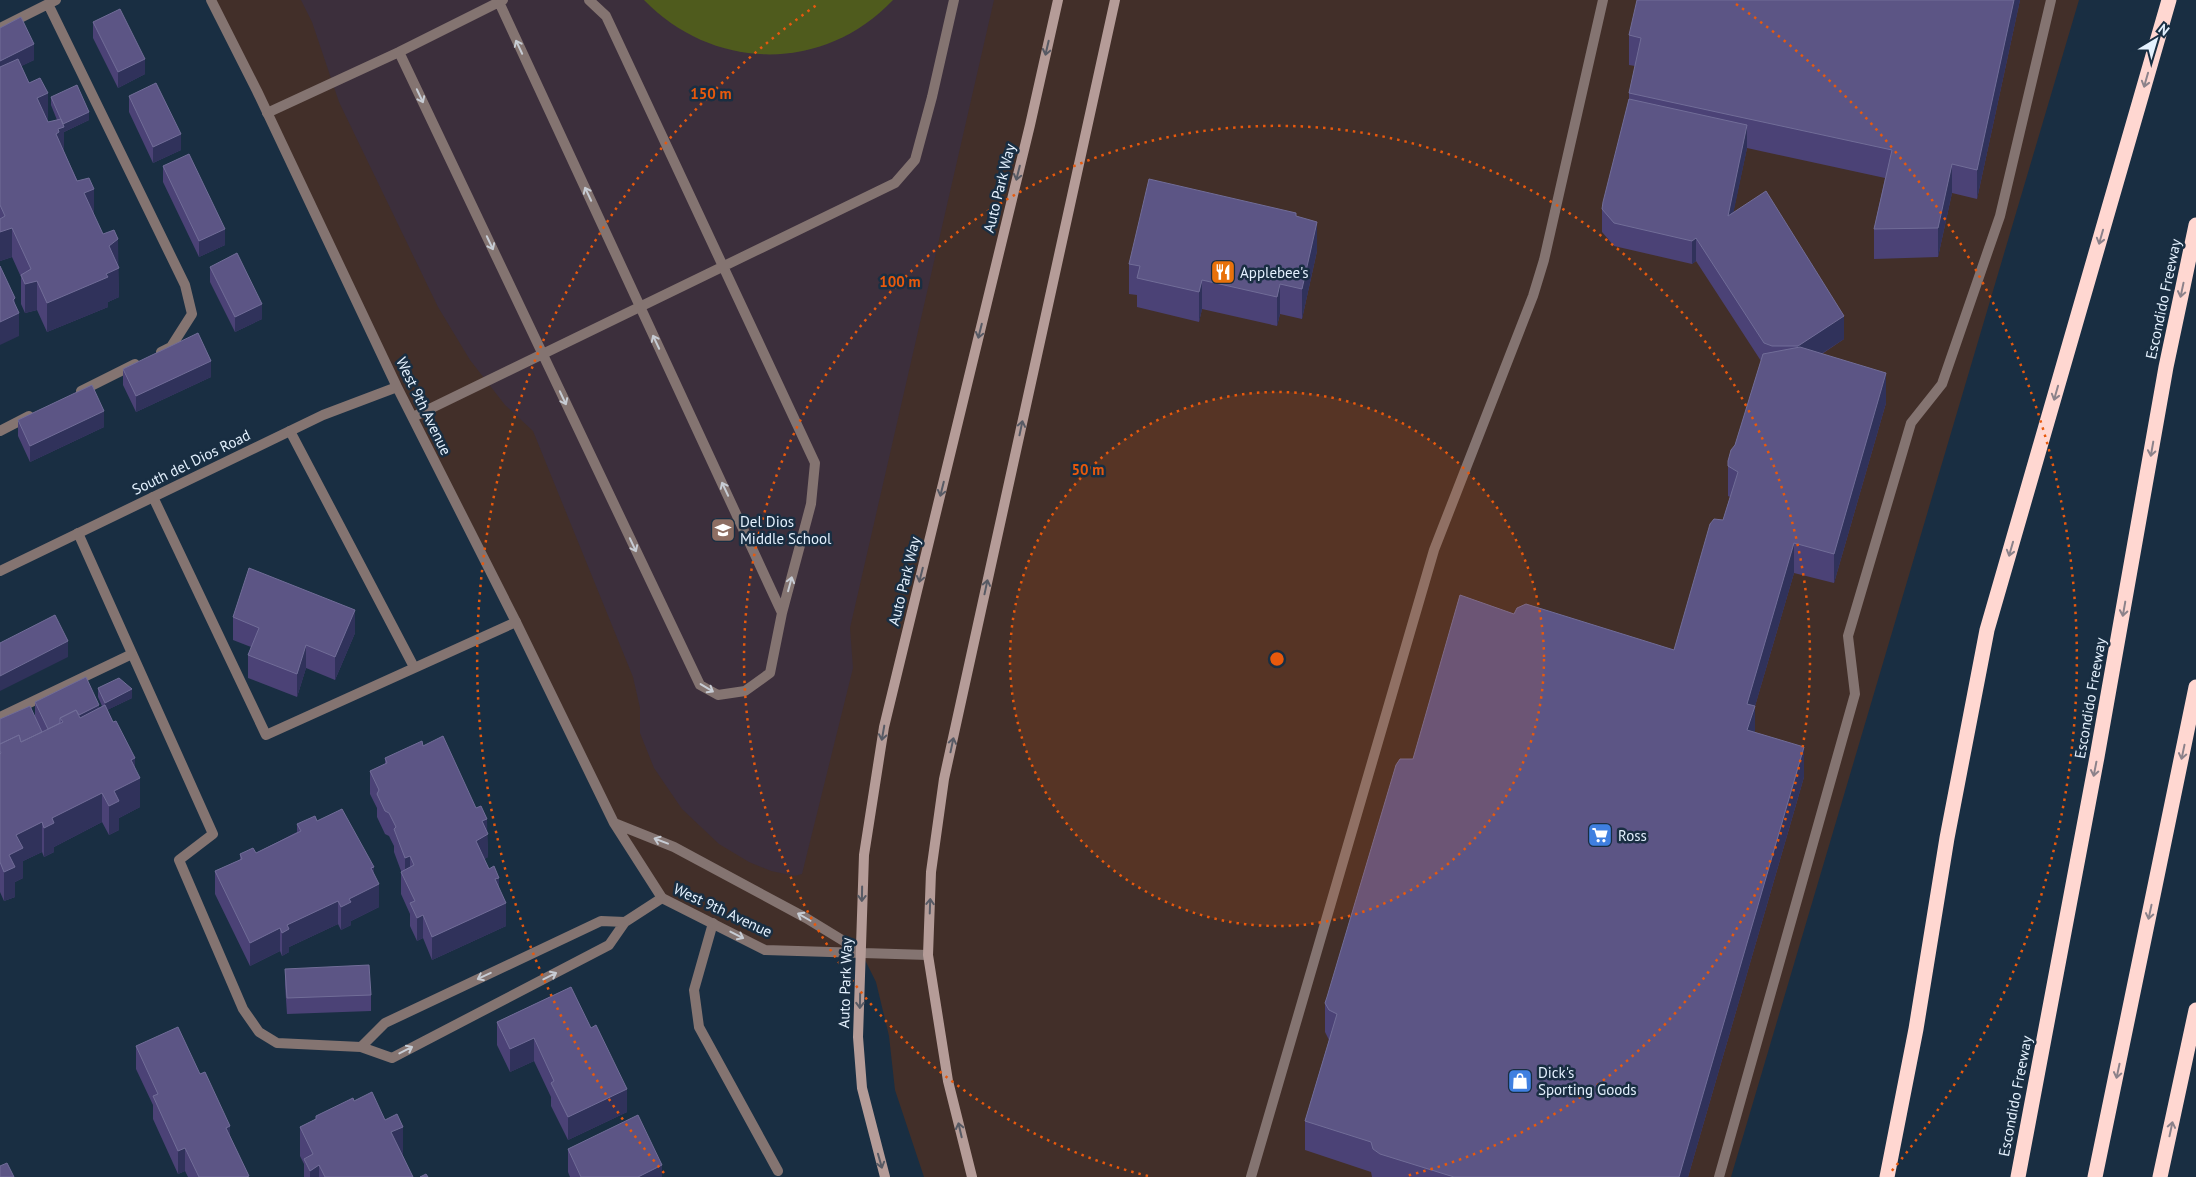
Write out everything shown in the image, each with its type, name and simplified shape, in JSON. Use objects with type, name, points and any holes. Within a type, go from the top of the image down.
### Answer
[{"type":"highway","points":[[1887,1177],[1916,1028],[1947,838],[1987,630],[2169,0]]},
{"type":"highway","name":"Escondido Freeway","points":[[2018,1177],[2098,757],[2166,367],[2196,225]]},
{"type":"highway","points":[[2096,1177],[2196,687]]},
{"type":"highway","points":[[2160,1177],[2196,1010]]},
{"type":"main road","name":"Auto Park Way","points":[[885,1177],[862,1088],[858,1038],[864,855],[884,727],[1058,0]]},
{"type":"main road","points":[[972,1177],[948,1081],[928,955],[931,872],[944,779],[1115,0]]},
{"type":"street","name":"West 9th Avenue","points":[[211,0],[267,113],[397,387],[516,622],[614,823],[662,898],[765,950],[928,955]]},
{"type":"street","points":[[399,52],[700,685],[718,695],[745,691],[770,673],[782,613],[811,504],[816,462],[606,16],[589,0]]},
{"type":"street","points":[[412,417],[641,308],[895,183],[915,160],[932,97],[954,0]]},
{"type":"street","points":[[1251,1177],[1434,550],[1544,260],[1603,0]]},
{"type":"street","points":[[1718,1177],[1855,694],[1848,636],[1911,423],[1942,384],[2000,216],[2051,0]]},
{"type":"street","points":[[267,113],[399,52],[500,1],[782,613]]},
{"type":"street","points":[[0,28],[52,2],[185,285],[192,314],[171,347],[69,397]]},
{"type":"street","name":"South del Dios Road","points":[[0,571],[323,416],[397,387]]},
{"type":"street","points":[[0,430],[43,410]]},
{"type":"street","points":[[290,432],[414,667]]},
{"type":"street","points":[[153,497],[266,735],[516,622]]},
{"type":"street","points":[[78,533],[213,834],[179,860],[243,1009],[259,1032],[277,1043],[361,1047],[392,1058],[609,945],[625,922],[662,898]]},
{"type":"street","points":[[0,717],[132,654]]},
{"type":"street","name":"West 9th Avenue","points":[[614,823],[674,847],[806,918],[861,952]]},
{"type":"street","points":[[361,1047],[385,1024],[601,921],[625,922]]},
{"type":"street","points":[[713,923],[694,990],[699,1027],[778,1171]]},
{"type":"shaded area","points":[[211,0],[2079,0],[1731,1177],[924,1177],[895,1090],[889,1036],[876,982],[861,952],[765,950],[662,898],[614,823]]},
{"type":"shaded area","name":"Del Dios Middle School","points":[[301,0],[994,0],[850,628],[853,668],[802,874],[795,876],[771,871],[749,862],[719,844],[682,809],[654,768],[640,733],[640,708],[633,677],[533,431],[505,405],[470,360],[438,307],[339,102],[312,22]]},
{"type":"green space","points":[[644,0],[893,0],[865,24],[835,41],[802,51],[769,54],[735,51],[703,41],[672,24]]},
{"type":"building","points":[[1637,0],[2014,0],[1977,170],[1952,164],[1938,228],[1874,229],[1892,150],[1629,93],[1641,38],[1629,35]]},
{"type":"building","points":[[120,9],[145,59],[118,72],[93,22]]},
{"type":"building","points":[[21,17],[34,44],[0,61],[0,28]]},
{"type":"building","points":[[18,59],[29,83],[40,78],[48,93],[37,98],[48,122],[61,119],[64,127],[58,129],[59,132],[56,134],[77,181],[89,178],[94,189],[84,193],[103,234],[114,230],[118,239],[109,246],[119,268],[106,274],[108,277],[47,303],[37,281],[25,284],[21,275],[31,269],[12,228],[0,232],[0,219],[5,216],[0,205],[0,67]]},
{"type":"building","points":[[156,83],[181,134],[153,147],[129,96]]},
{"type":"building","points":[[77,85],[89,112],[63,124],[51,97]]},
{"type":"building","points":[[1629,99],[1747,125],[1728,216],[1766,191],[1844,316],[1798,346],[1772,346],[1764,343],[1696,238],[1692,241],[1614,223],[1602,209]]},
{"type":"building","points":[[189,154],[225,229],[199,241],[163,166]]},
{"type":"building","name":"Applebee's","points":[[1149,179],[1296,213],[1296,216],[1317,222],[1302,289],[1280,284],[1277,297],[1202,280],[1199,292],[1137,278],[1140,266],[1129,264]]},
{"type":"building","points":[[237,253],[262,304],[235,317],[210,267]]},
{"type":"building","points":[[0,266],[15,298],[13,300],[19,313],[0,322]]},
{"type":"building","points":[[198,333],[211,361],[136,396],[123,369]]},
{"type":"building","points":[[1800,347],[1886,373],[1834,554],[1794,543],[1747,704],[1755,706],[1747,730],[1804,747],[1679,1177],[1454,1177],[1380,1154],[1373,1149],[1371,1142],[1305,1121],[1337,1014],[1329,1010],[1325,1003],[1396,765],[1400,759],[1413,759],[1460,595],[1514,614],[1517,608],[1526,604],[1674,650],[1710,524],[1714,519],[1723,520],[1738,472],[1728,466],[1728,461],[1731,450],[1735,445],[1763,354]]},
{"type":"building","points":[[92,385],[104,411],[30,446],[18,420]]},
{"type":"building","points":[[249,568],[355,610],[335,657],[306,645],[297,674],[248,655],[259,628],[233,617]]},
{"type":"building","points":[[55,615],[68,641],[0,676],[0,643]]},
{"type":"building","points":[[86,677],[99,705],[79,715],[76,710],[60,718],[60,723],[48,729],[35,702]]},
{"type":"building","points":[[119,678],[132,689],[105,703],[98,688]]},
{"type":"building","points":[[105,705],[113,722],[116,721],[135,758],[131,760],[140,778],[114,791],[119,801],[109,806],[102,793],[52,818],[54,823],[44,828],[42,822],[16,835],[23,848],[9,855],[15,867],[4,872],[0,862],[0,744],[19,735],[21,742],[63,722],[60,718],[76,710],[80,718]]},
{"type":"building","points":[[30,706],[42,732],[21,742],[19,735],[0,744],[0,719]]},
{"type":"building","points":[[443,736],[476,808],[481,806],[487,819],[482,821],[488,834],[476,841],[489,869],[494,866],[499,878],[495,879],[506,903],[432,937],[423,915],[417,918],[410,903],[415,901],[401,872],[414,865],[410,856],[405,858],[394,829],[396,827],[389,813],[385,811],[377,794],[379,790],[370,771],[387,763],[385,758],[422,741],[423,746]]},
{"type":"building","points":[[342,809],[374,867],[371,868],[379,884],[349,899],[351,902],[341,907],[338,901],[287,925],[289,929],[282,933],[280,928],[250,943],[215,871],[242,859],[240,854],[253,848],[256,853],[301,831],[297,824],[315,816],[317,821]]},
{"type":"building","points":[[369,965],[371,995],[287,998],[285,969]]},
{"type":"building","points":[[571,987],[591,1028],[596,1025],[627,1089],[568,1117],[551,1083],[554,1081],[534,1038],[510,1049],[497,1022]]},
{"type":"building","points":[[178,1027],[200,1074],[205,1072],[230,1126],[226,1128],[249,1176],[199,1177],[185,1148],[178,1151],[153,1096],[158,1094],[136,1046]]},
{"type":"building","points":[[372,1092],[385,1120],[397,1114],[403,1127],[391,1132],[413,1177],[325,1177],[319,1165],[310,1171],[304,1159],[313,1154],[300,1127],[316,1119],[316,1116],[353,1098],[354,1101]]},
{"type":"building","points":[[638,1115],[662,1165],[638,1177],[581,1177],[568,1149]]},
{"type":"building","points":[[7,1163],[14,1177],[0,1177],[0,1166]]},
{"type":"place","name":"Applebee's","points":[[1223,272]]},
{"type":"place","name":"Del Dios Middle School","points":[[723,530]]},
{"type":"place","name":"Ross","points":[[1600,835]]},
{"type":"place","name":"Dick's Sporting Goods","points":[[1520,1081]]}]
